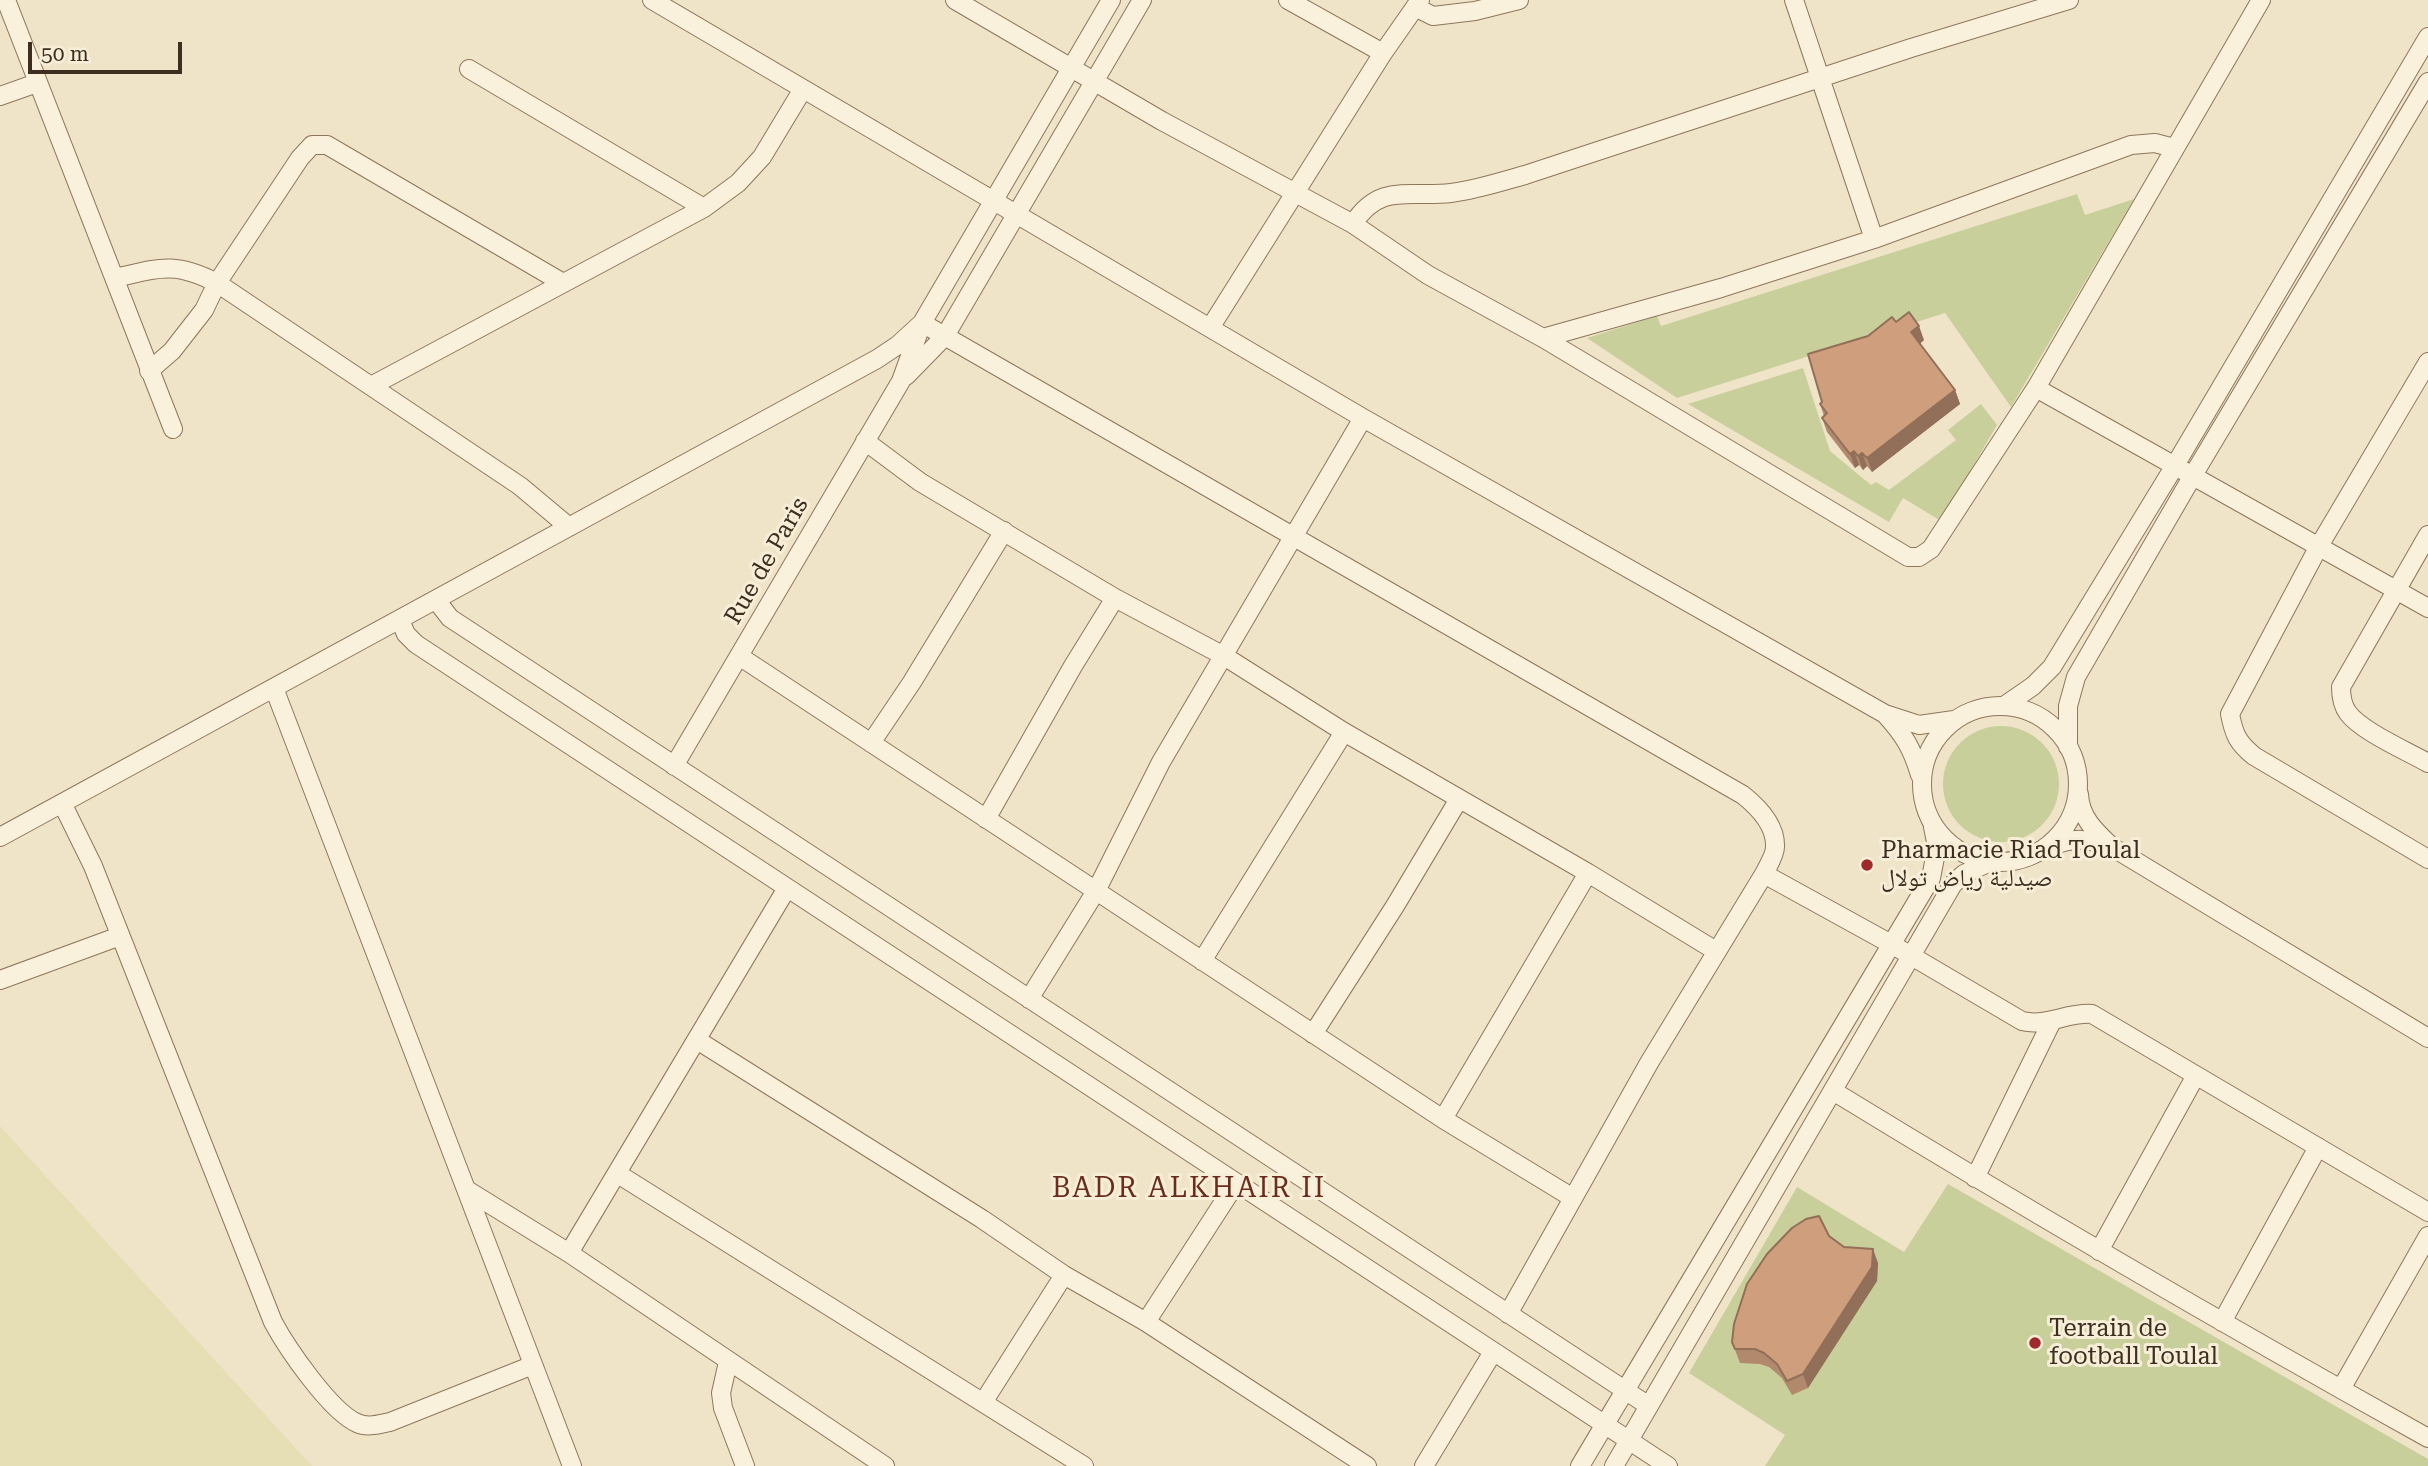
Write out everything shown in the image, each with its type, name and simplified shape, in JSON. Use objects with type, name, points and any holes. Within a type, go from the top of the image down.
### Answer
[{"type":"street","points":[[6,0],[173,429]]},
{"type":"street","points":[[652,0],[1363,418],[1885,714],[1919,725],[1954,720],[1978,709],[2004,706],[2024,709],[2041,718],[2057,730],[2068,747],[2076,766],[2083,814],[2091,827],[2112,847],[2428,1038]]},
{"type":"street","points":[[954,0],[1162,121],[1353,225],[1428,275],[1543,338],[1908,558],[1920,557],[1931,549],[2036,388],[2261,0]]},
{"type":"street","points":[[901,381],[922,323],[1111,0]]},
{"type":"street","points":[[901,381],[945,336],[1142,0]]},
{"type":"street","points":[[1288,0],[1382,53]]},
{"type":"street","points":[[1210,328],[1382,53],[1418,4],[1433,16],[1475,11],[1519,0]]},
{"type":"street","points":[[1794,0],[1874,239]]},
{"type":"street","points":[[1353,225],[1363,209],[1387,197],[1400,194],[1448,194],[1536,172],[1912,48],[2069,0]]},
{"type":"street","points":[[2004,706],[2033,686],[2052,667],[2174,467],[2428,37]]},
{"type":"street","points":[[468,69],[704,208]]},
{"type":"street","points":[[2068,747],[2068,706],[2076,677],[2428,82]]},
{"type":"street","points":[[0,96],[37,83]]},
{"type":"street","points":[[371,386],[704,208],[738,183],[762,156],[803,89]]},
{"type":"street","points":[[1543,338],[1721,288],[1874,239],[2132,145],[2155,143],[2174,148]]},
{"type":"street","points":[[149,371],[172,351],[204,310],[216,283],[300,158],[312,145],[327,145],[563,283]]},
{"type":"street","points":[[115,278],[158,268],[178,267],[216,283],[520,486],[569,527]]},
{"type":"street","points":[[922,323],[1743,795],[1753,803],[1772,831],[1776,849],[1764,874],[1649,1063],[1508,1314]]},
{"type":"street","points":[[0,837],[877,359],[898,345],[922,323]]},
{"type":"street","points":[[2428,362],[2319,546],[2230,714],[2240,744],[2254,757],[2428,859]]},
{"type":"street","name":"Rue de Paris","points":[[674,766],[901,381]]},
{"type":"street","points":[[2036,388],[2428,608]]},
{"type":"street","points":[[1029,999],[1096,891],[1161,762],[1363,418]]},
{"type":"street","points":[[865,441],[920,482],[1115,598],[1224,656],[1344,732],[1588,873],[1716,951]]},
{"type":"street","points":[[871,743],[912,682],[1004,531]]},
{"type":"street","points":[[2428,535],[2341,687],[2342,701],[2347,712],[2357,722],[2428,763]]},
{"type":"street","points":[[986,819],[1115,598]]},
{"type":"street","points":[[436,600],[450,618],[1649,1406]]},
{"type":"street","points":[[400,620],[407,634],[416,643],[1668,1466]]},
{"type":"street","points":[[739,656],[1443,1119],[1573,1198]]},
{"type":"street","points":[[274,688],[572,1466]]},
{"type":"street","points":[[1580,1466],[1931,878],[1937,847],[1933,827],[1923,804],[1921,778],[1914,753],[1904,734],[1885,714]]},
{"type":"street","points":[[1921,778],[1926,756],[1938,736],[1954,720]]},
{"type":"street","points":[[1202,961],[1344,732]]},
{"type":"street","points":[[2041,851],[2056,839],[2067,823],[2075,806],[2078,787]]},
{"type":"street","points":[[1313,1034],[1395,906],[1459,799]]},
{"type":"street","points":[[62,803],[93,866],[273,1322],[285,1344],[331,1400],[357,1423],[372,1426],[390,1422],[533,1365]]},
{"type":"street","points":[[1933,827],[1944,841],[1958,851],[1973,859],[1990,862],[2025,859],[2073,839],[2083,838],[2112,847]]},
{"type":"street","points":[[1614,1466],[1953,884],[1964,874],[1990,862]]},
{"type":"street","points":[[1443,1119],[1588,873]]},
{"type":"street","points":[[1764,874],[2022,1021],[2033,1024],[2078,1013],[2092,1014],[2428,1212]]},
{"type":"street","points":[[569,1253],[788,888]]},
{"type":"street","points":[[0,980],[120,936]]},
{"type":"street","points":[[1975,1178],[2052,1021]]},
{"type":"street","points":[[697,1040],[982,1219],[1063,1275],[1146,1322],[1367,1466]]},
{"type":"street","points":[[2099,1251],[2195,1077]]},
{"type":"street","points":[[1833,1091],[2099,1251],[2428,1438]]},
{"type":"street","points":[[2222,1322],[2318,1147]]},
{"type":"street","points":[[618,1174],[1084,1466]]},
{"type":"street","points":[[1146,1322],[1236,1183]]},
{"type":"street","points":[[467,1190],[569,1253],[885,1466]]},
{"type":"street","points":[[2341,1389],[2428,1236]]},
{"type":"street","points":[[984,1401],[1063,1275]]},
{"type":"street","points":[[1424,1466],[1493,1352]]},
{"type":"street","points":[[728,1362],[721,1393],[723,1408],[745,1466]]},
{"type":"shaded area","points":[[0,1126],[312,1466],[0,1466]]},
{"type":"green space","points":[[2077,194],[2085,215],[2134,199],[2011,407],[1945,313],[1677,398],[1587,338],[1657,316],[1661,326]]},
{"type":"green space","points":[[1803,368],[1830,451],[1871,485],[1876,482],[1889,490],[1956,440],[1948,430],[1981,404],[1997,425],[1941,521],[1903,498],[1889,522],[1688,404]]},
{"type":"green space","points":[[2001,726],[2023,731],[2042,743],[2054,762],[2059,784],[2054,806],[2042,825],[2023,837],[2001,842],[1979,837],[1960,825],[1948,806],[1943,784],[1948,762],[1960,743],[1979,731]]},
{"type":"green space","name":"Terrain de football Toulal","points":[[1948,1184],[2428,1459],[2428,1466],[1765,1466],[1785,1435],[1689,1373],[1797,1187],[1904,1252]]},
{"type":"building","points":[[1909,312],[1919,326],[1911,332],[1955,390],[1867,458],[1862,453],[1858,456],[1854,451],[1850,454],[1822,418],[1827,413],[1820,404],[1822,402],[1808,354],[1868,336],[1892,317],[1896,322]]},
{"type":"building","points":[[1819,1216],[1829,1236],[1844,1247],[1873,1249],[1872,1267],[1803,1374],[1787,1381],[1777,1364],[1764,1353],[1755,1349],[1735,1349],[1732,1342],[1734,1324],[1747,1284],[1767,1254],[1792,1228],[1806,1219]]},
{"type":"place","name":"Pharmacie Riad Toulal صيدلية رياض تولال","points":[[1867,865]]},
{"type":"place","name":"Terrain de football Toulal","points":[[2035,1343]]},
{"type":"district","name":"BADR ALKHAIR II","points":[[1189,1189]]}]
